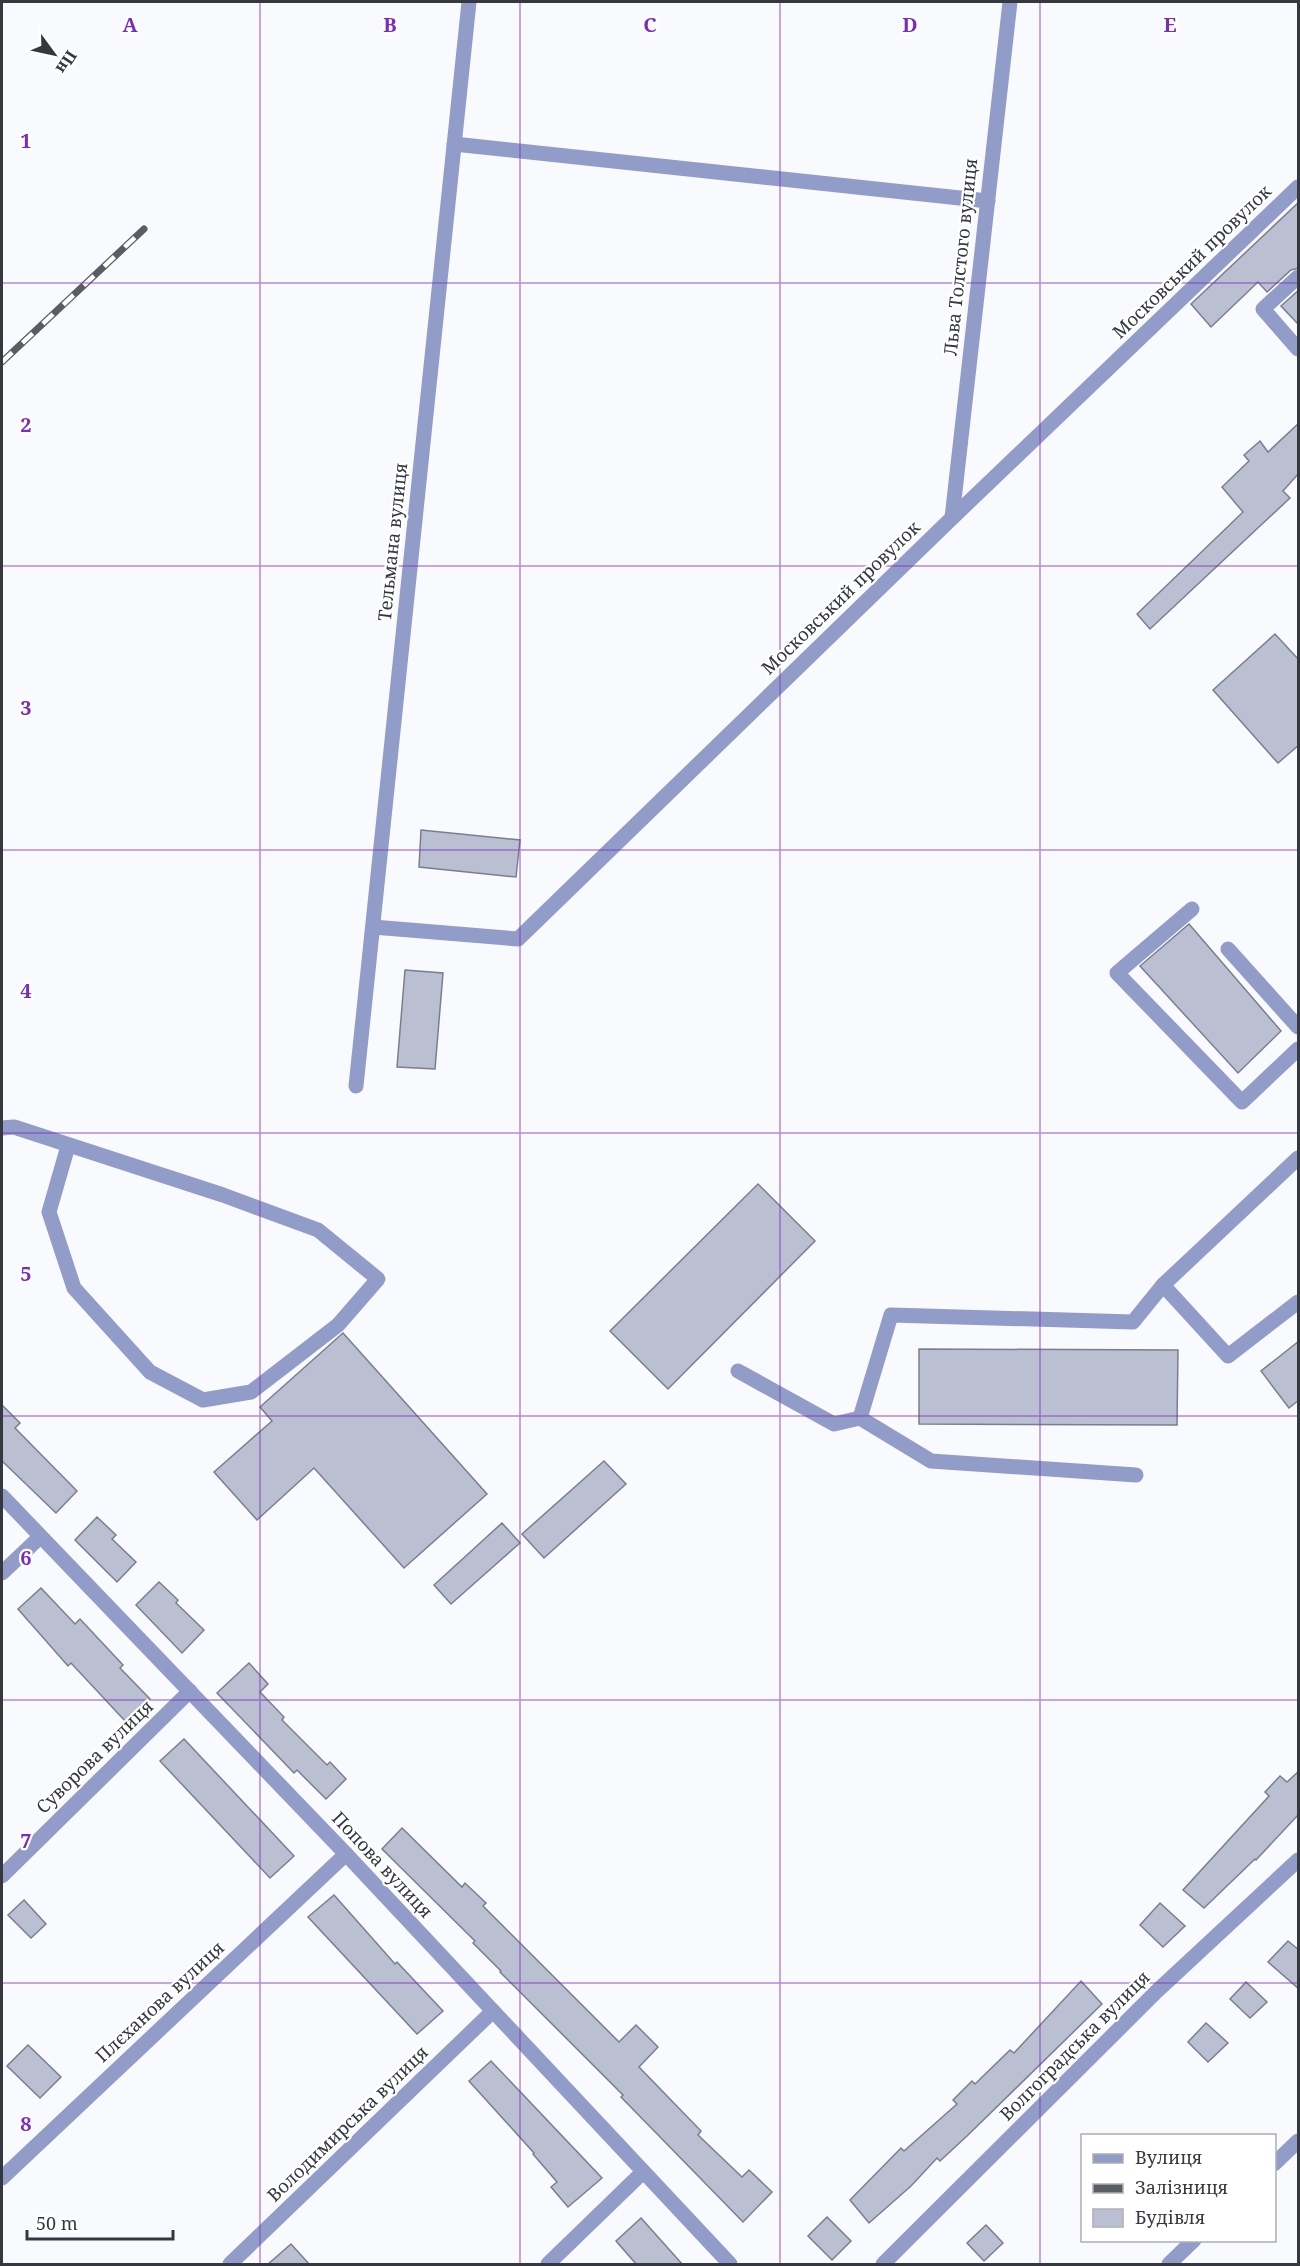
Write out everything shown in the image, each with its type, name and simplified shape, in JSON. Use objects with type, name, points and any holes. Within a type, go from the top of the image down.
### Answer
[{"type":"street","name":"Тельмана вулиця","points":[[356,1086],[469,2]]},
{"type":"street","name":"Льва Толстого вулиця","points":[[951,518],[1010,2]]},
{"type":"street","points":[[454,144],[987,201]]},
{"type":"street","name":"Московський провулок","points":[[373,927],[518,939],[951,518],[1299,187]]},
{"type":"street","points":[[1299,277],[1263,309],[1299,349]]},
{"type":"street","points":[[1192,909],[1117,973],[1242,1102],[1299,1049]]},
{"type":"street","points":[[1228,949],[1299,1028]]},
{"type":"street","points":[[2,1128],[14,1127],[318,1230],[378,1279],[338,1326],[251,1392],[203,1400],[150,1372],[74,1288],[49,1212],[68,1146]]},
{"type":"street","points":[[860,1418],[891,1315],[1133,1322],[1162,1286],[1299,1158]]},
{"type":"street","points":[[1162,1286],[1228,1356],[1299,1302]]},
{"type":"street","points":[[738,1371],[834,1424],[860,1418],[931,1461],[1136,1474]]},
{"type":"street","name":"Попова вулиця","points":[[2,1496],[346,1854],[730,2265]]},
{"type":"street","points":[[2,1573],[40,1537]]},
{"type":"street","name":"Суворова вулиця","points":[[2,1876],[190,1691]]},
{"type":"street","name":"Плєханова вулиця","points":[[2,2178],[346,1854]]},
{"type":"street","name":"Волгоградська вулиця","points":[[882,2265],[1157,1991],[1299,1860]]},
{"type":"street","name":"Володимирська вулиця","points":[[230,2265],[493,2011]]},
{"type":"street","points":[[1276,2163],[1299,2141]]},
{"type":"street","points":[[548,2265],[643,2172]]},
{"type":"street","points":[[1169,2265],[1193,2242]]},
{"type":"building","points":[[1299,202],[1299,268],[1291,270],[1267,292],[1258,282],[1211,327],[1191,304]]},
{"type":"building","points":[[1299,290],[1299,325],[1281,306]]},
{"type":"building","points":[[1299,423],[1299,473],[1283,491],[1290,498],[1150,629],[1137,614],[1243,512],[1222,487],[1249,461],[1244,455],[1260,441],[1268,452]]},
{"type":"building","points":[[1275,634],[1299,660],[1299,745],[1278,763],[1213,690]]},
{"type":"building","points":[[421,830],[520,840],[516,877],[419,867]]},
{"type":"building","points":[[1189,924],[1281,1031],[1238,1073],[1140,966]]},
{"type":"building","points":[[405,970],[443,973],[435,1069],[397,1067]]},
{"type":"building","points":[[758,1184],[815,1241],[668,1389],[610,1331]]},
{"type":"building","points":[[343,1333],[487,1494],[404,1568],[314,1468],[257,1520],[214,1472],[272,1421],[260,1407]]},
{"type":"building","points":[[1299,1341],[1299,1400],[1289,1408],[1261,1371]]},
{"type":"building","points":[[919,1349],[1178,1350],[1177,1425],[919,1424]]},
{"type":"building","points":[[2,1405],[20,1423],[15,1428],[77,1491],[56,1513],[2,1461]]},
{"type":"building","points":[[604,1461],[626,1484],[544,1558],[522,1534]]},
{"type":"building","points":[[97,1517],[116,1535],[112,1539],[136,1562],[117,1582],[75,1540]]},
{"type":"building","points":[[502,1523],[520,1543],[451,1604],[434,1585]]},
{"type":"building","points":[[159,1582],[178,1600],[176,1603],[204,1630],[182,1653],[136,1605]]},
{"type":"building","points":[[41,1588],[75,1624],[80,1619],[123,1665],[120,1668],[150,1699],[126,1722],[71,1663],[68,1666],[18,1609]]},
{"type":"building","points":[[249,1663],[268,1684],[260,1692],[284,1717],[282,1720],[327,1765],[330,1762],[346,1779],[326,1799],[297,1770],[294,1773],[217,1693]]},
{"type":"building","points":[[184,1739],[294,1856],[270,1878],[160,1761]]},
{"type":"building","points":[[1299,1771],[1299,1814],[1256,1860],[1204,1908],[1183,1890],[1269,1796],[1265,1792],[1280,1776],[1287,1782]]},
{"type":"building","points":[[402,1828],[462,1887],[465,1883],[486,1903],[483,1906],[619,2042],[636,2025],[658,2047],[639,2067],[701,2131],[698,2135],[742,2177],[749,2170],[772,2192],[743,2222],[621,2097],[623,2095],[500,1972],[473,1943],[475,1941],[382,1849]]},
{"type":"building","points":[[334,1895],[395,1964],[397,1962],[443,2011],[417,2034],[308,1917]]},
{"type":"building","points":[[24,1900],[46,1924],[31,1938],[8,1915]]},
{"type":"building","points":[[1160,1903],[1185,1926],[1163,1947],[1140,1925]]},
{"type":"building","points":[[1288,1941],[1299,1950],[1299,1989],[1268,1962]]},
{"type":"building","points":[[1081,1981],[1102,2004],[967,2136],[940,2161],[937,2158],[911,2186],[869,2223],[850,2200],[901,2148],[904,2151],[957,2104],[953,2100],[972,2081],[975,2084],[1010,2050],[1014,2053]]},
{"type":"building","points":[[1246,1982],[1267,2002],[1250,2018],[1230,1999]]},
{"type":"building","points":[[1206,2023],[1228,2043],[1208,2062],[1188,2042]]},
{"type":"building","points":[[28,2045],[61,2077],[40,2098],[7,2066]]},
{"type":"building","points":[[491,2061],[602,2178],[568,2207],[551,2187],[557,2182],[469,2081]]},
{"type":"building","points":[[827,2217],[851,2241],[832,2260],[808,2236]]},
{"type":"building","points":[[641,2218],[683,2265],[637,2265],[616,2241]]},
{"type":"building","points":[[986,2225],[1003,2243],[984,2261],[967,2243]]},
{"type":"building","points":[[291,2244],[310,2265],[267,2265]]},
{"type":"railway","points":[[2,362],[144,229]]}]
